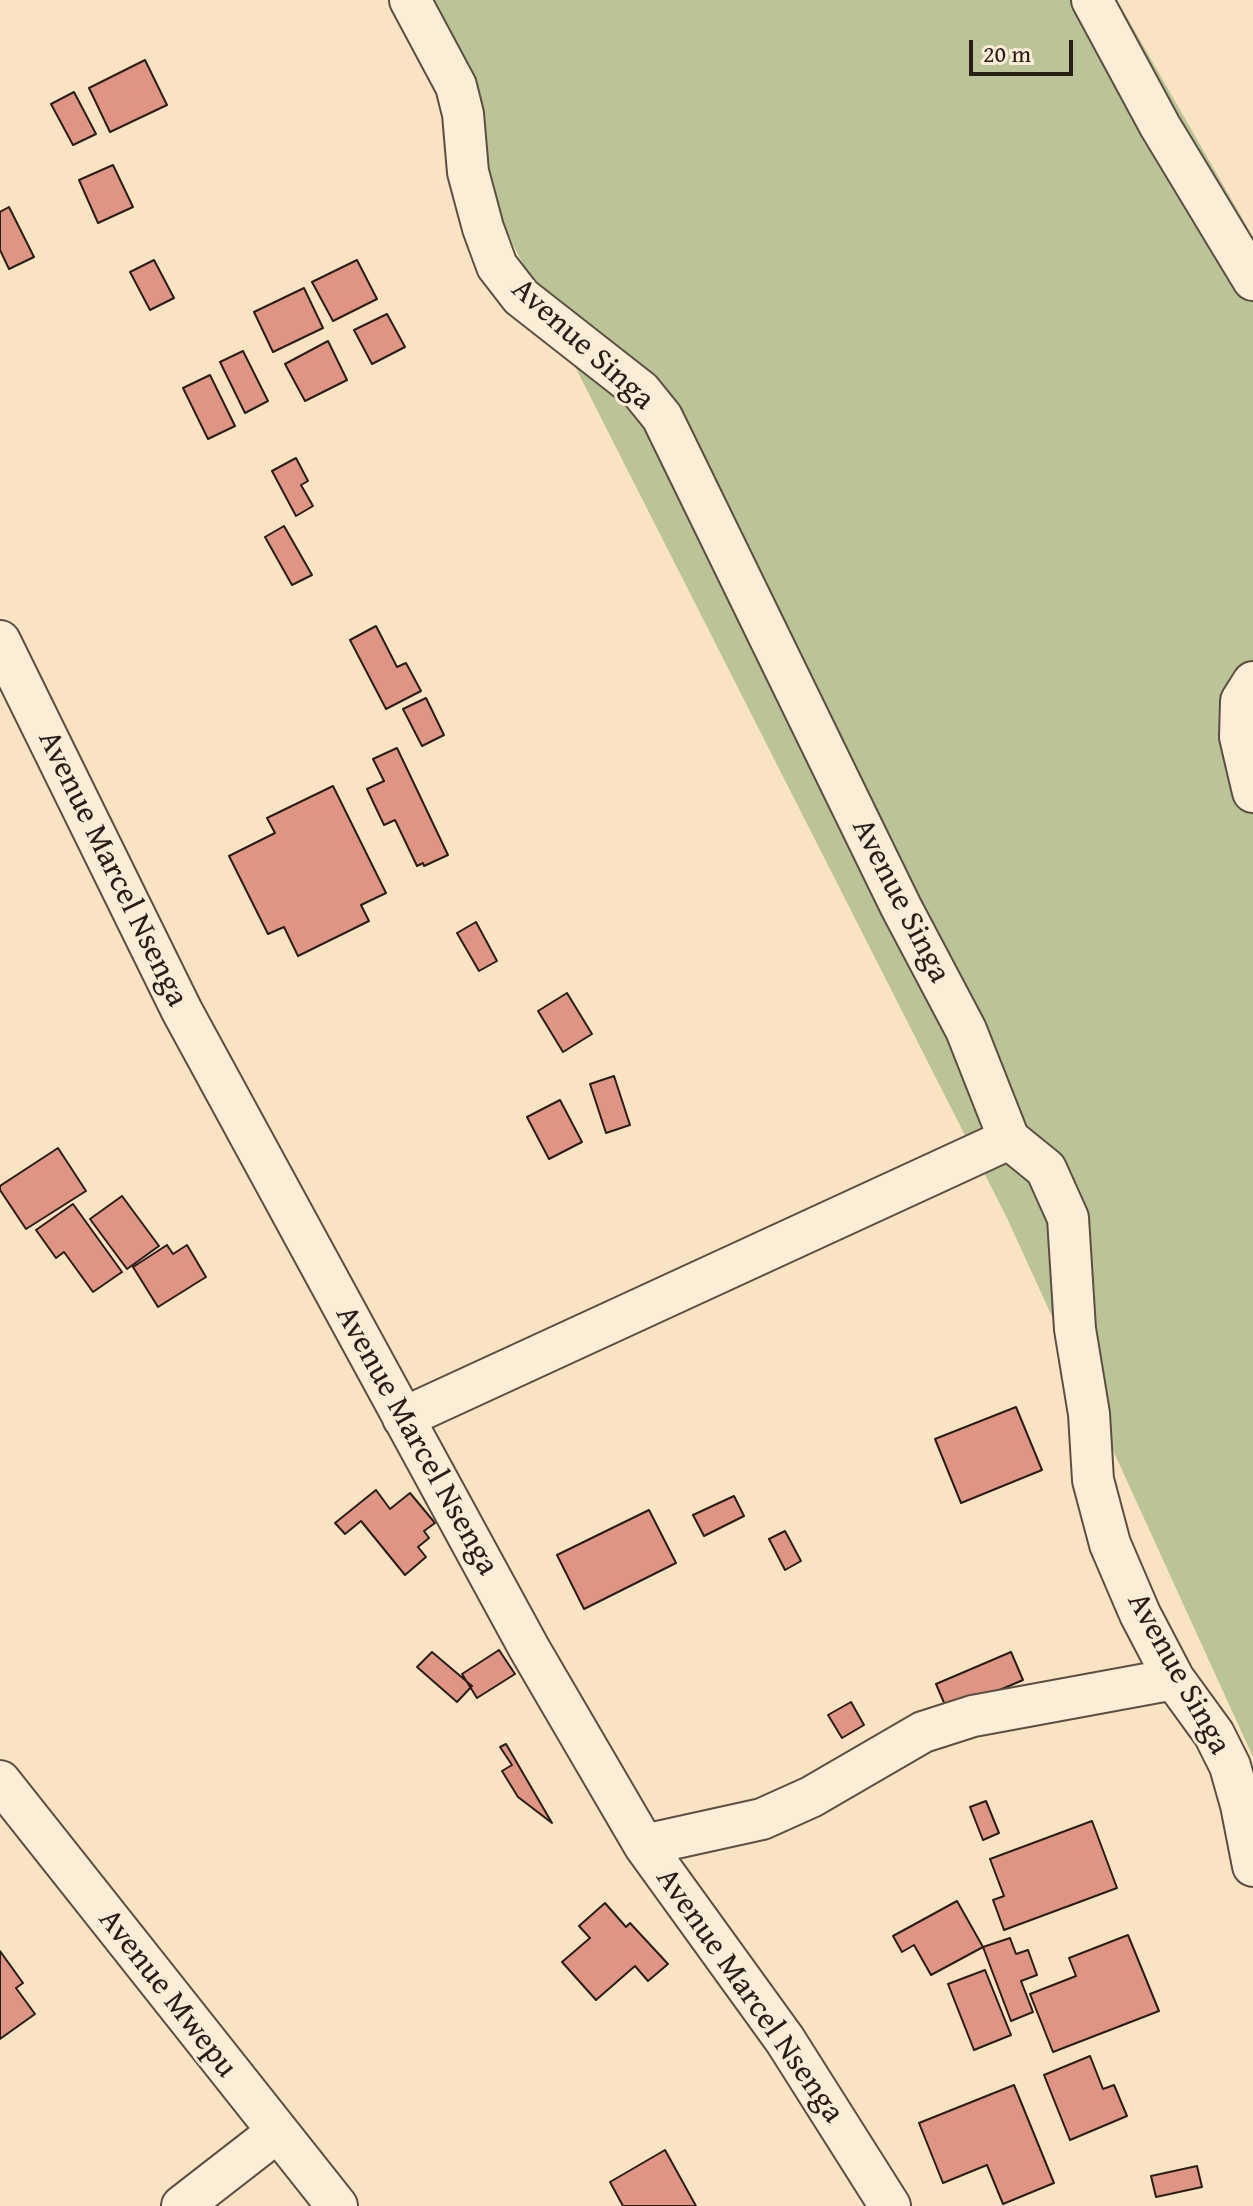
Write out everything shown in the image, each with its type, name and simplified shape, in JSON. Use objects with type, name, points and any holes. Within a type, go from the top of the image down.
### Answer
[{"type":"street","name":"Avenue Singa","points":[[410,0],[456,86],[463,114],[468,172],[497,266],[521,297],[641,391],[662,417],[901,907],[966,1030],[1009,1139],[1046,1169],[1068,1218],[1075,1329],[1089,1414],[1093,1480],[1110,1544],[1140,1614],[1174,1679],[1214,1734],[1230,1766],[1253,1866]]},
{"type":"street","points":[[1092,0],[1160,126],[1253,280]]},
{"type":"street","name":"Avenue Marcel Nsenga","points":[[0,641],[182,1011],[529,1648],[644,1845],[785,2040],[890,2206]]},
{"type":"street","points":[[1253,682],[1241,701],[1240,737],[1253,792]]},
{"type":"street","points":[[403,1418],[1009,1139]]},
{"type":"street","points":[[644,1845],[762,1819],[811,1797],[923,1732],[973,1716],[1174,1679]]},
{"type":"street","name":"Avenue Mwepu","points":[[0,1781],[276,2133],[337,2206]]},
{"type":"street","points":[[182,2206],[276,2133]]},
{"type":"green space","points":[[389,0],[1117,0],[1253,237],[1253,1757],[1007,1218]]},
{"type":"building","points":[[145,60],[167,105],[110,132],[89,88]]},
{"type":"building","points":[[74,92],[96,134],[73,145],[51,104]]},
{"type":"building","points":[[113,165],[133,207],[98,223],[79,180]]},
{"type":"building","points":[[9,207],[34,257],[9,269],[0,250],[0,212]]},
{"type":"building","points":[[154,260],[174,298],[150,310],[130,272]]},
{"type":"building","points":[[357,260],[377,299],[333,321],[312,282]]},
{"type":"building","points":[[304,288],[323,328],[273,352],[254,312]]},
{"type":"building","points":[[387,314],[405,347],[372,364],[354,330]]},
{"type":"building","points":[[328,341],[347,380],[305,401],[285,364]]},
{"type":"building","points":[[243,351],[268,401],[245,413],[220,362]]},
{"type":"building","points":[[210,375],[235,426],[208,439],[183,388]]},
{"type":"building","points":[[296,458],[308,481],[301,485],[313,506],[296,516],[272,471]]},
{"type":"building","points":[[284,526],[312,575],[292,585],[265,537]]},
{"type":"building","points":[[376,626],[397,667],[406,663],[421,691],[386,709],[350,640]]},
{"type":"building","points":[[426,698],[444,735],[422,746],[403,709]]},
{"type":"building","points":[[397,748],[448,855],[424,866],[423,863],[417,866],[395,820],[384,825],[367,789],[384,781],[373,759]]},
{"type":"building","points":[[333,786],[386,893],[361,905],[369,921],[298,956],[284,927],[268,934],[229,856],[275,833],[267,818]]},
{"type":"building","points":[[476,922],[497,961],[479,971],[457,933]]},
{"type":"building","points":[[567,993],[592,1034],[563,1052],[538,1011]]},
{"type":"building","points":[[614,1076],[630,1125],[606,1133],[590,1084]]},
{"type":"building","points":[[560,1100],[582,1142],[549,1159],[527,1117]]},
{"type":"building","points":[[58,1148],[86,1191],[26,1229],[0,1186]]},
{"type":"building","points":[[122,1196],[159,1246],[127,1269],[90,1219]]},
{"type":"building","points":[[73,1204],[122,1272],[93,1292],[64,1252],[56,1258],[36,1230]]},
{"type":"building","points":[[167,1245],[173,1254],[187,1245],[206,1277],[158,1307],[133,1267]]},
{"type":"building","points":[[1016,1407],[1042,1470],[961,1503],[935,1439]]},
{"type":"building","points":[[376,1490],[390,1509],[410,1493],[435,1523],[424,1531],[429,1538],[418,1547],[426,1557],[405,1575],[361,1521],[345,1534],[335,1523]]},
{"type":"building","points":[[734,1496],[744,1516],[704,1536],[693,1515]]},
{"type":"building","points":[[649,1510],[676,1563],[584,1609],[557,1555]]},
{"type":"building","points":[[785,1531],[801,1561],[785,1570],[769,1539]]},
{"type":"building","points":[[499,1650],[515,1674],[477,1698],[462,1674]]},
{"type":"building","points":[[432,1652],[472,1686],[457,1702],[417,1667]]},
{"type":"building","points":[[1011,1652],[1023,1680],[948,1712],[936,1684]]},
{"type":"building","points":[[851,1702],[864,1725],[842,1738],[828,1715]]},
{"type":"building","points":[[506,1744],[552,1823],[518,1797],[502,1771],[512,1765],[500,1747]]},
{"type":"building","points":[[986,1801],[999,1833],[983,1840],[970,1807]]},
{"type":"building","points":[[1092,1821],[1117,1888],[1004,1930],[993,1900],[1004,1896],[990,1859]]},
{"type":"building","points":[[957,1901],[983,1947],[931,1975],[914,1945],[902,1952],[893,1936]]},
{"type":"building","points":[[605,1903],[626,1927],[630,1923],[668,1964],[648,1981],[635,1966],[596,2000],[562,1962],[590,1938],[579,1926]]},
{"type":"building","points":[[1128,1935],[1159,2011],[1053,2052],[1030,1994],[1076,1976],[1069,1958]]},
{"type":"building","points":[[1010,1938],[1016,1954],[1028,1950],[1037,1975],[1021,1981],[1033,2012],[1011,2021],[983,1947]]},
{"type":"building","points":[[0,1951],[23,1983],[16,1988],[35,2014],[0,2039]]},
{"type":"building","points":[[985,1970],[1011,2035],[974,2050],[948,1984]]},
{"type":"building","points":[[1090,2056],[1103,2089],[1114,2085],[1127,2116],[1070,2140],[1044,2075]]},
{"type":"building","points":[[1014,2085],[1054,2183],[1003,2204],[987,2165],[943,2183],[919,2123]]},
{"type":"building","points":[[665,2150],[696,2206],[623,2206],[610,2182]]},
{"type":"building","points":[[1197,2166],[1202,2187],[1156,2197],[1151,2176]]}]
